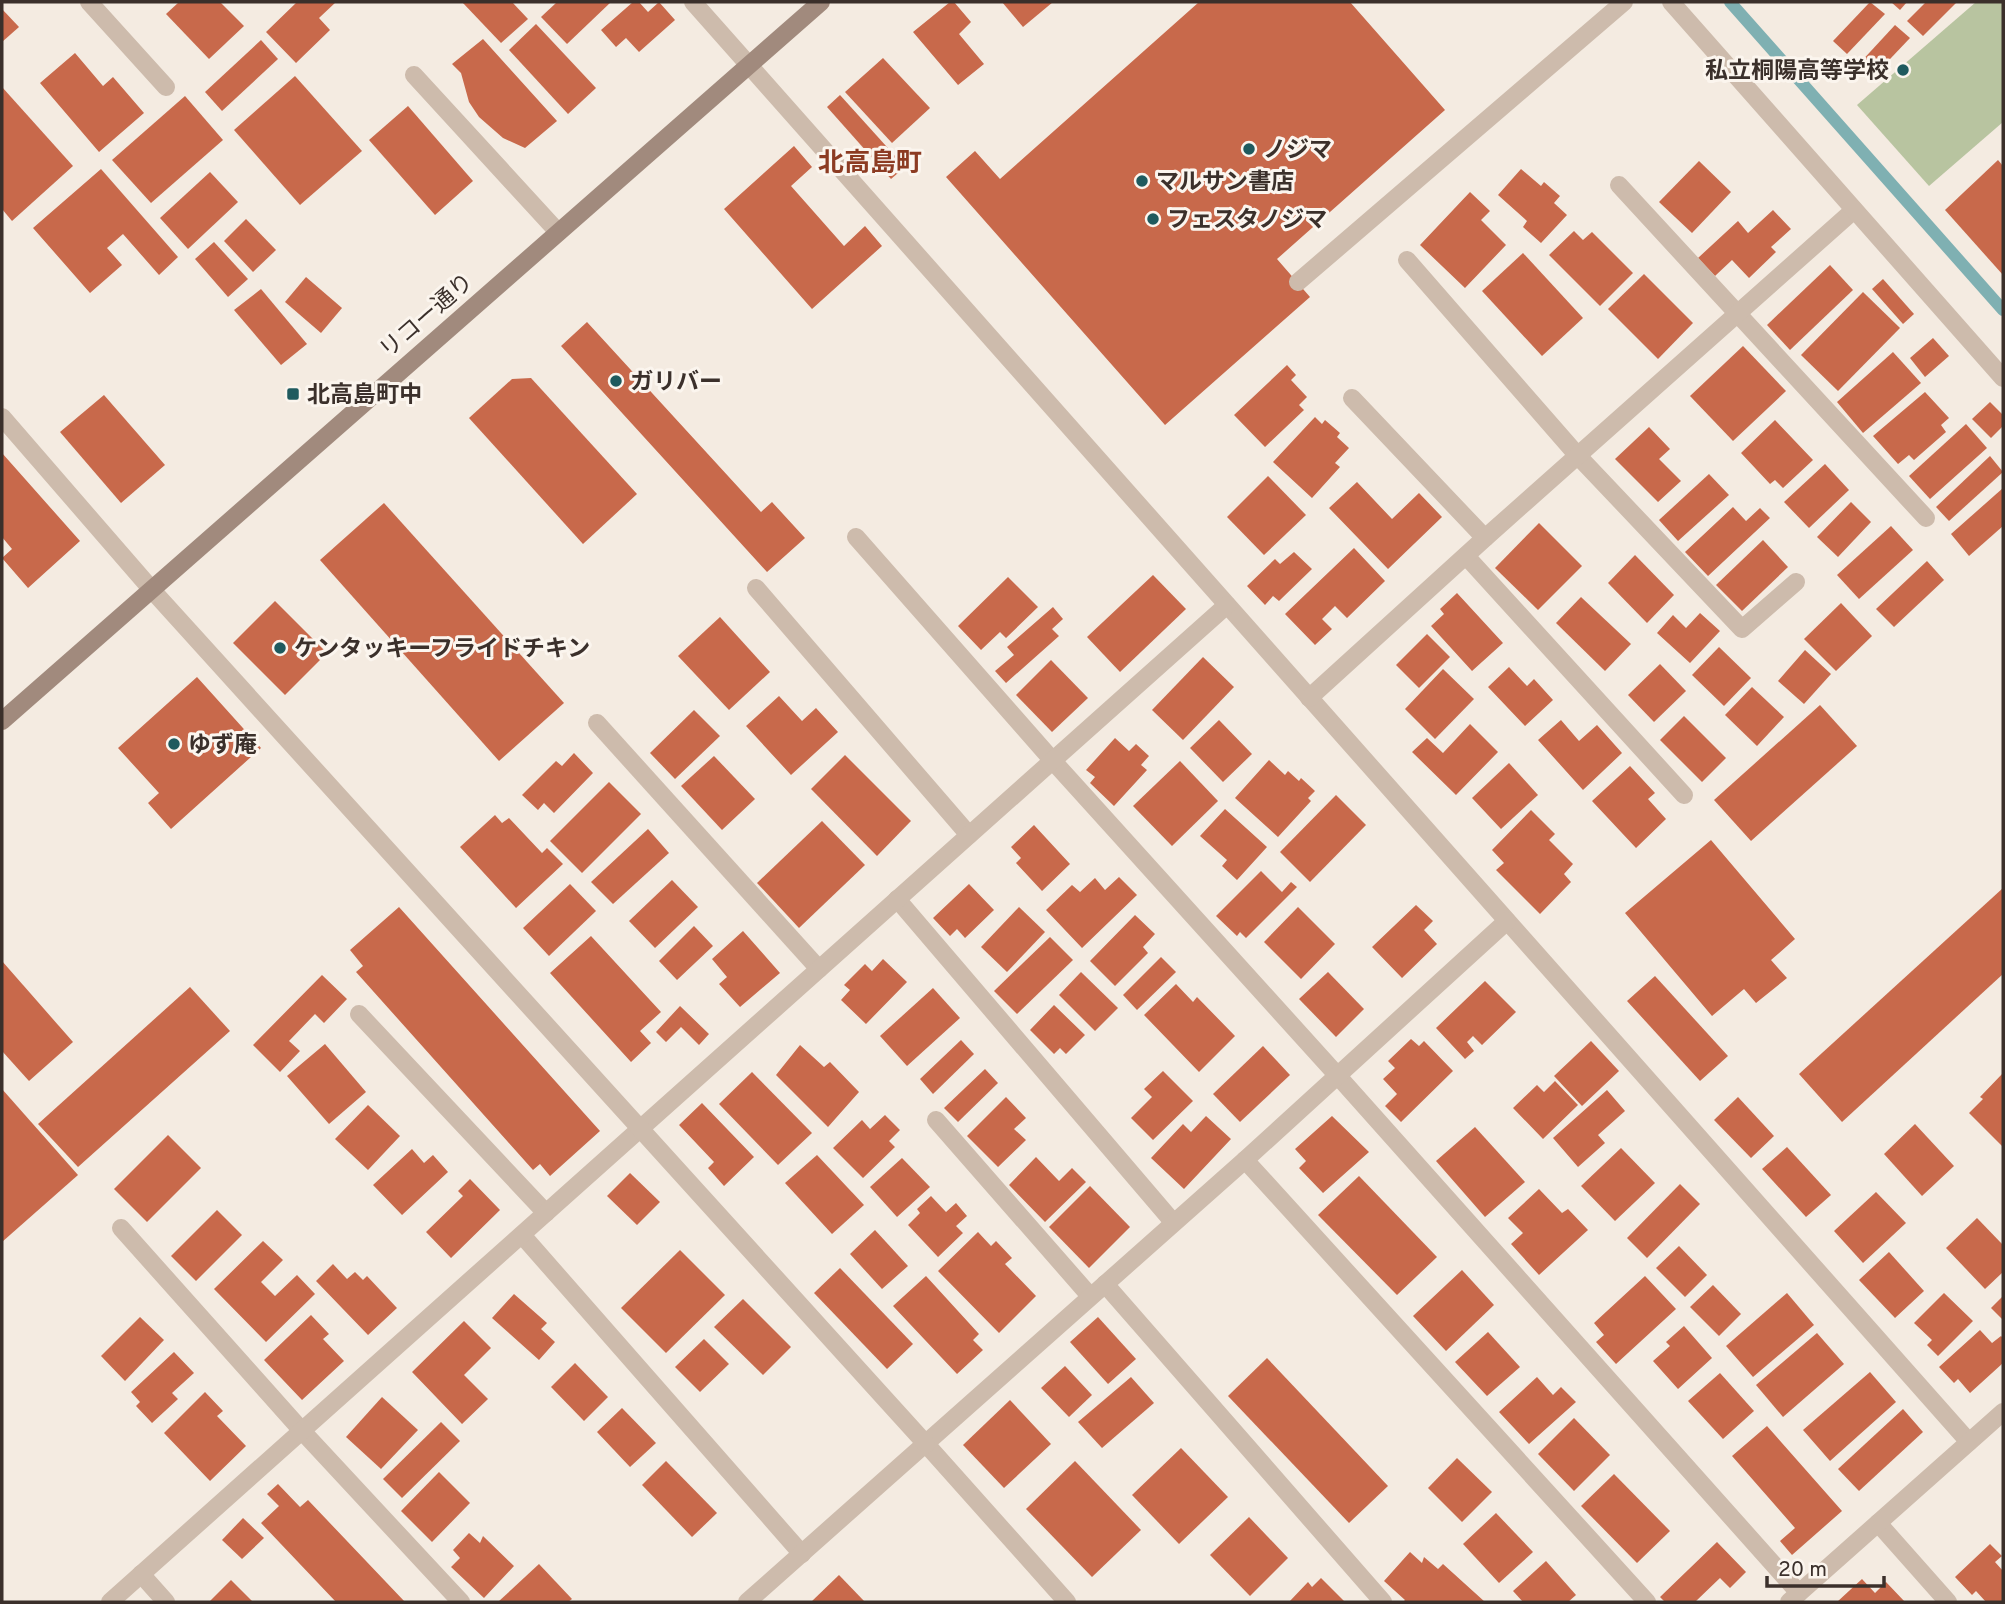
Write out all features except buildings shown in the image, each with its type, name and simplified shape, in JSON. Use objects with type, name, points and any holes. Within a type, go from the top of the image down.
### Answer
[{"type":"main road","name":"リコー通り","points":[[2,721],[821,2]]},
{"type":"street","points":[[89,2],[166,87]]},
{"type":"street","points":[[693,2],[1969,1443]]},
{"type":"street","points":[[1298,282],[1624,2]]},
{"type":"street","points":[[1671,2],[2003,378]]},
{"type":"street","points":[[414,75],[558,232]]},
{"type":"street","points":[[1619,185],[1926,518]]},
{"type":"street","points":[[1309,698],[1854,210]]},
{"type":"street","points":[[1407,260],[1578,456],[1742,629],[1796,582]]},
{"type":"street","points":[[1353,398],[1485,538]]},
{"type":"street","points":[[2,417],[152,590],[1067,1602]]},
{"type":"street","points":[[856,537],[1053,761],[1337,1075],[1794,1598],[2003,1412]]},
{"type":"street","points":[[1466,556],[1684,795]]},
{"type":"street","points":[[756,588],[969,835]]},
{"type":"street","points":[[110,1602],[1227,605]]},
{"type":"street","points":[[597,723],[819,969]]},
{"type":"street","points":[[897,899],[1173,1222]]},
{"type":"street","points":[[747,1602],[1245,1160],[1507,921]]},
{"type":"street","points":[[359,1014],[546,1213]]},
{"type":"street","points":[[936,1121],[1090,1296]]},
{"type":"street","points":[[1245,1160],[1647,1602]]},
{"type":"street","points":[[121,1228],[303,1432],[461,1602]]},
{"type":"street","points":[[522,1235],[802,1554]]},
{"type":"street","points":[[1104,1284],[1383,1602]]},
{"type":"street","points":[[1878,1523],[1948,1602]]},
{"type":"street","points":[[141,1573],[166,1602]]},
{"type":"green space","points":[[1976,2],[2003,2],[2003,122],[1929,186],[1857,105]]},
{"type":"waterway","points":[[1730,2],[2003,310]]},
{"type":"place","name":"私立桐陽高等学校","points":[[1903,70]]},
{"type":"place","name":"ノジマ","points":[[1249,149]]},
{"type":"place","name":"マルサン書店","points":[[1142,181]]},
{"type":"place","name":"フェスタノジマ","points":[[1153,219]]},
{"type":"place","name":"ガリバー","points":[[616,381]]},
{"type":"place","name":"北高島町中","points":[[293,394]]},
{"type":"place","name":"ケンタッキーフライドチキン","points":[[280,648]]},
{"type":"place","name":"ゆず庵","points":[[174,744]]},
{"type":"district","name":"北高島町","points":[[870,162]]}]
